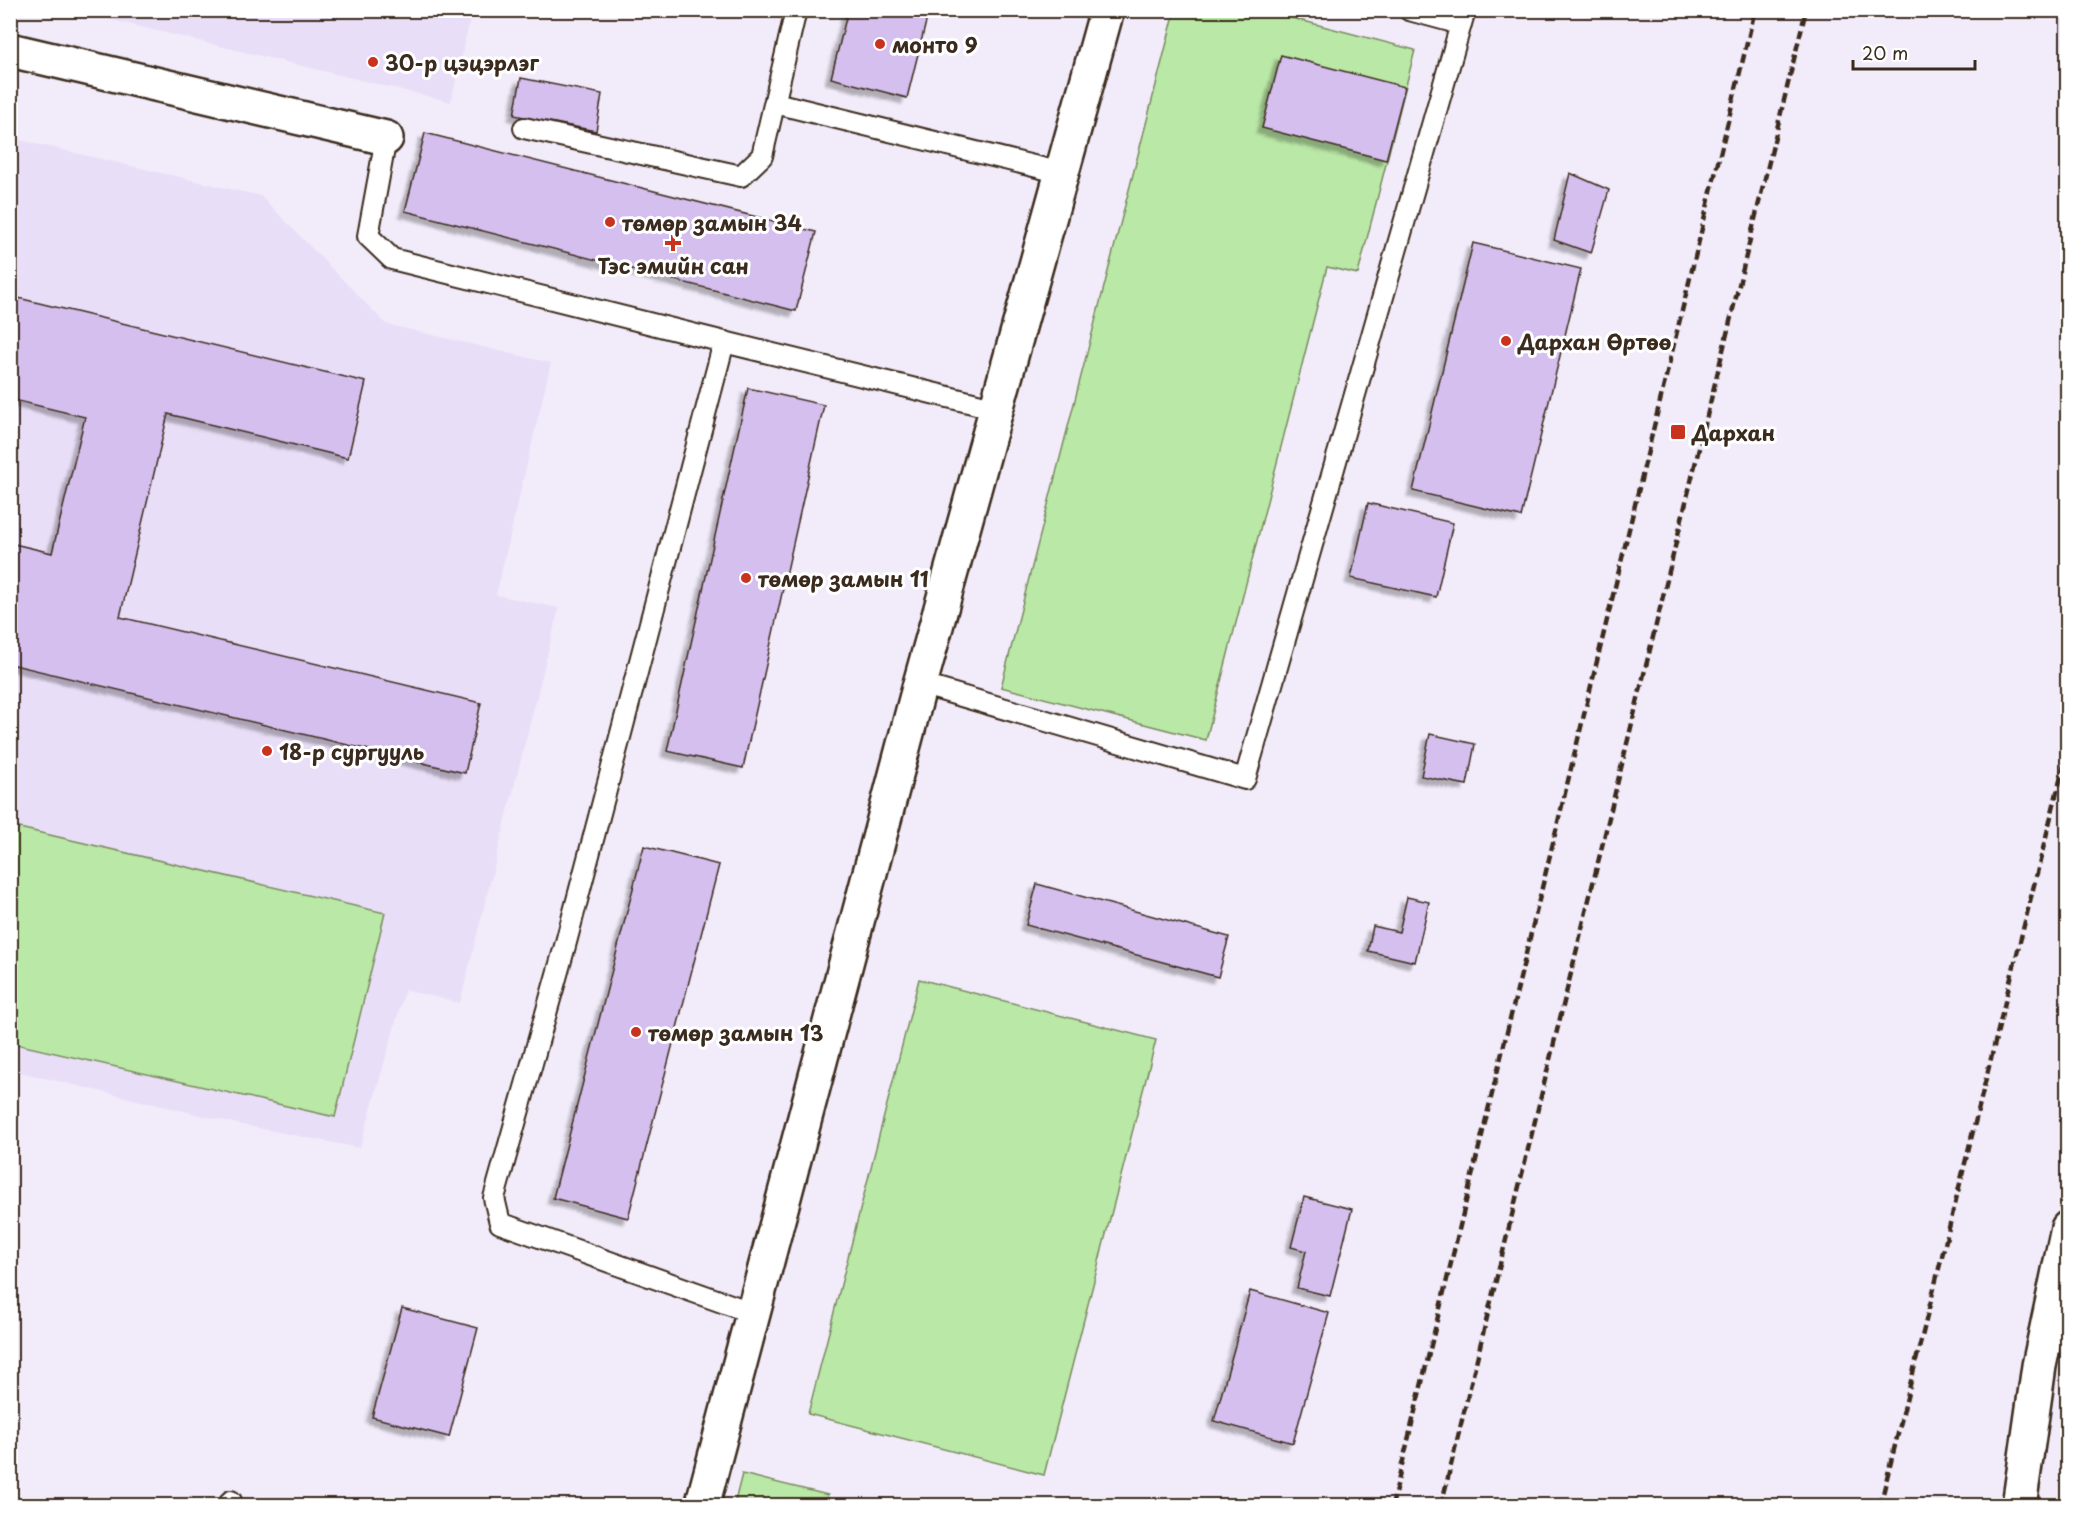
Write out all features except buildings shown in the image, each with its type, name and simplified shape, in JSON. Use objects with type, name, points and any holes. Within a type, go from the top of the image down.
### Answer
[{"type":"street","points":[[702,1506],[921,684],[1107,10]]},
{"type":"street","points":[[10,50],[386,138]]},
{"type":"street","points":[[2019,1506],[2038,1366],[2067,1228]]},
{"type":"lane","points":[[524,128],[741,176],[762,156],[796,10]]},
{"type":"lane","points":[[921,684],[1245,779],[1463,17],[1409,10]]},
{"type":"lane","points":[[775,103],[1062,173]]},
{"type":"lane","points":[[386,138],[368,236],[392,259],[997,409]]},
{"type":"lane","points":[[724,342],[565,946],[494,1198],[500,1224],[753,1313]]},
{"type":"shaded area","name":"30-р цэцэрлэг","points":[[74,11],[472,11],[451,102]]},
{"type":"shaded area","name":"18-р сургууль","points":[[11,138],[261,196],[386,324],[551,363],[496,595],[559,608],[460,1003],[405,990],[360,1148],[242,1125],[11,1070]]},
{"type":"green space","points":[[1175,11],[1265,11],[1415,50],[1358,274],[1327,267],[1206,740],[1001,687]]},
{"type":"green space","points":[[11,826],[385,913],[335,1117],[11,1043]]},
{"type":"green space","points":[[919,979],[1156,1040],[1044,1475],[808,1414]]},
{"type":"green space","points":[[742,1474],[828,1495],[825,1505],[734,1505]]},
{"type":"railway","points":[[1392,1506],[1755,10]]},
{"type":"railway","points":[[1441,1506],[1806,10]]},
{"type":"railway","points":[[1880,1506],[2068,748]]},
{"type":"place","name":"монто 9","points":[[880,44]]},
{"type":"place","name":"30-р цэцэрлэг","points":[[373,62]]},
{"type":"place","name":"төмөр замын 34","points":[[610,222]]},
{"type":"place","name":"Тэс эмийн сан","points":[[673,243]]},
{"type":"place","name":"Дархан Өртөө","points":[[1506,341]]},
{"type":"place","name":"Дархан","points":[[1678,432]]},
{"type":"place","name":"төмөр замын 11","points":[[746,578]]},
{"type":"place","name":"18-р сургууль","points":[[267,751]]},
{"type":"place","name":"төмөр замын 13","points":[[636,1032]]}]
